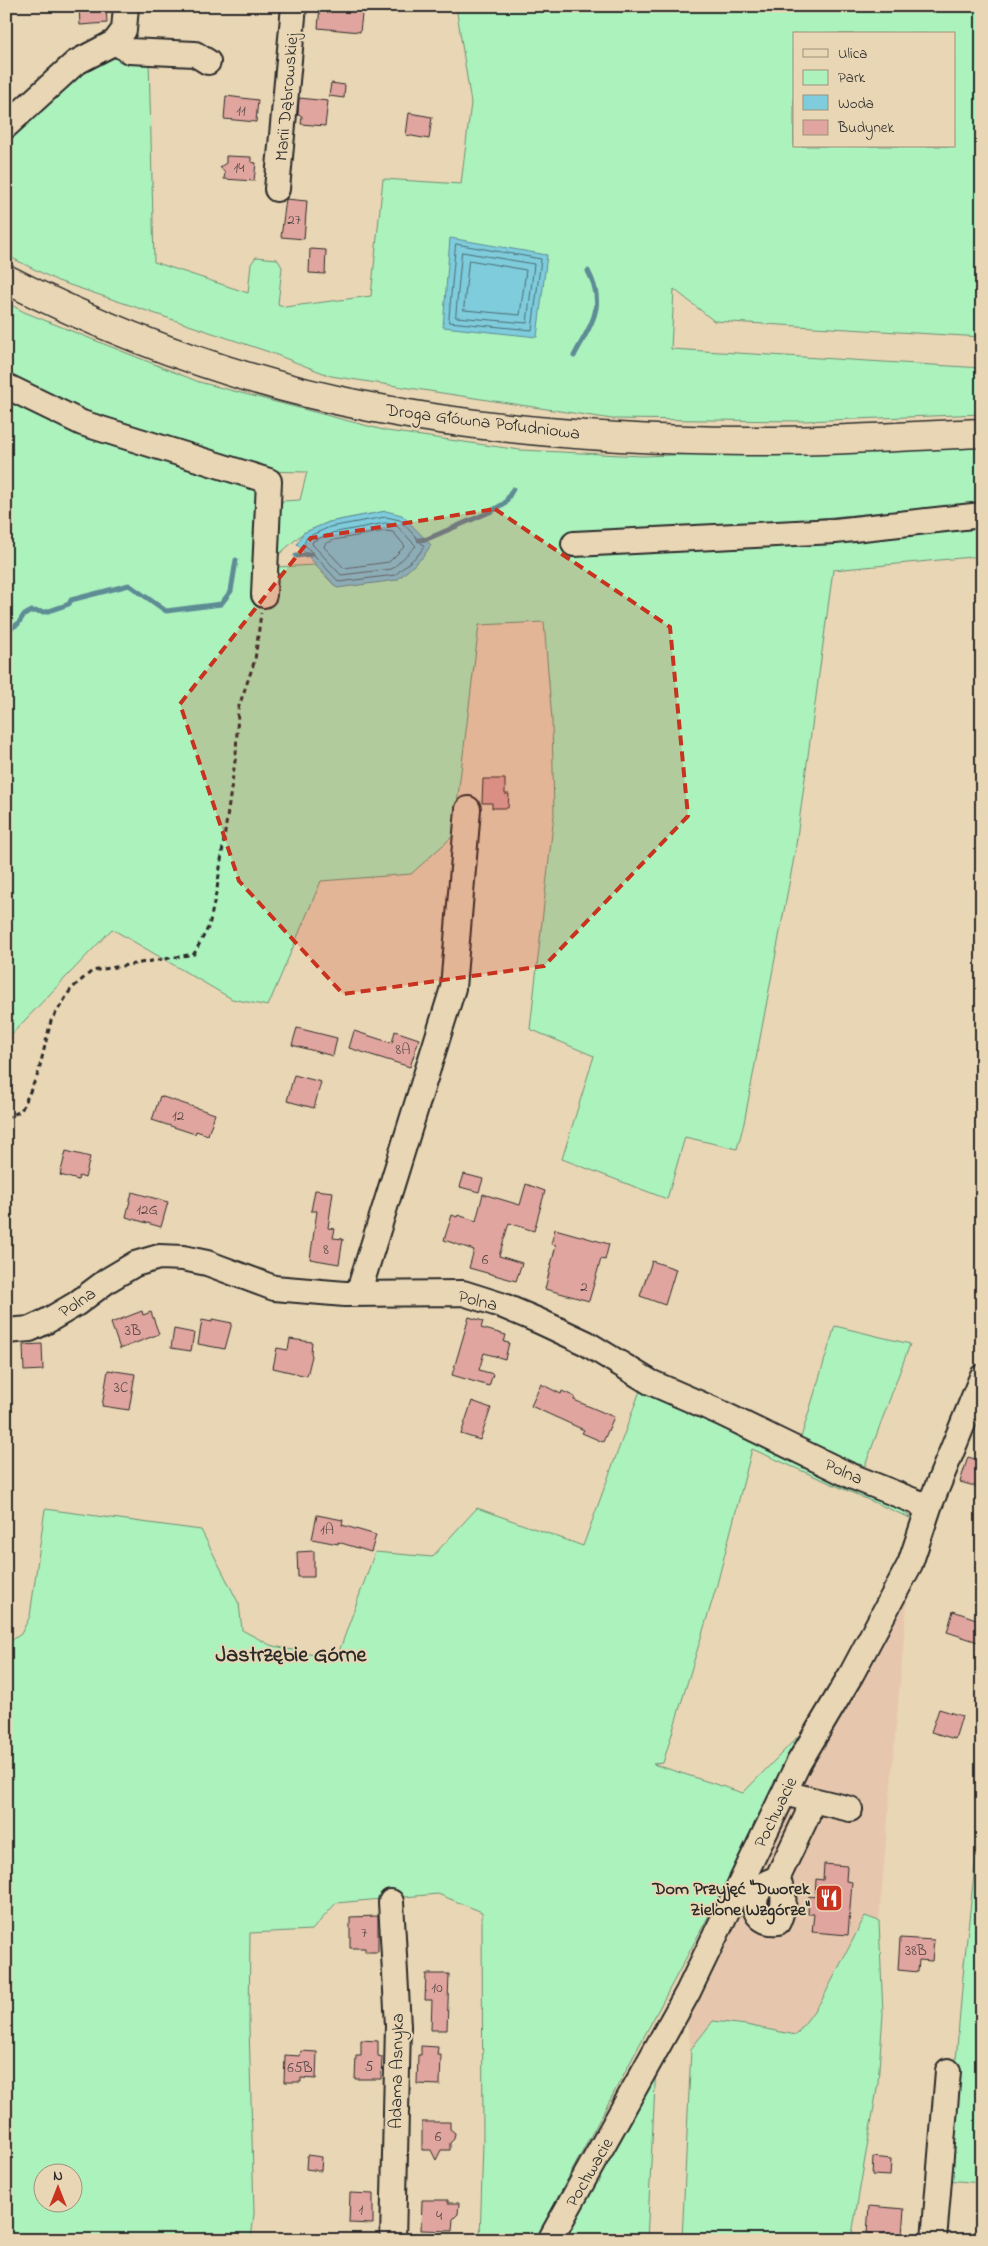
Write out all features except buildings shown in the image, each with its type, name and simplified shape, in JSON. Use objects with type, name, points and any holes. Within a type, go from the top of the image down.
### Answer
[{"type":"main road","name":"Droga Główna Południowa","points":[[6,279],[90,318],[183,354],[267,381],[373,408],[477,423],[636,438],[757,441],[982,433]]},
{"type":"street","points":[[6,126],[75,63],[114,42],[124,30],[126,6]]},
{"type":"street","name":"Marii Dąbrowskiej","points":[[277,189],[294,6]]},
{"type":"street","points":[[114,42],[129,51],[195,54],[208,62]]},
{"type":"street","points":[[6,386],[82,423],[269,481],[264,595]]},
{"type":"street","points":[[574,544],[835,531],[982,515]]},
{"type":"street","points":[[358,1294],[453,988],[468,809]]},
{"type":"street","name":"Polna","points":[[6,1331],[30,1329],[47,1321],[135,1264],[158,1258],[183,1258],[207,1263],[274,1288],[358,1294],[463,1293],[501,1304],[586,1343],[650,1382],[720,1412],[851,1476],[930,1507]]},
{"type":"street","name":"Pochwacie","points":[[550,2240],[688,1992],[798,1764],[852,1673],[893,1598],[910,1564],[930,1507],[982,1377]]},
{"type":"street","points":[[784,1793],[850,1810]]},
{"type":"street","points":[[776,1879],[807,1816],[810,1801]]},
{"type":"street","name":"Adama Asnyka","points":[[391,1902],[398,2026],[393,2240]]},
{"type":"street","points":[[934,2240],[948,2072]]},
{"type":"path","points":[[6,1118],[21,1111],[38,1074],[51,1021],[71,989],[92,971],[194,954],[209,926],[217,889],[236,754],[238,709],[255,660],[264,595]]},
{"type":"highlighted area","points":[[495,509],[670,627],[688,816],[544,966],[343,994],[239,881],[180,704],[311,538]]},
{"type":"shaded area","points":[[908,1591],[879,1921],[865,1916],[822,2000],[796,2036],[746,2025],[713,2021],[691,2049],[686,2015],[802,1777]]},
{"type":"green space","points":[[456,6],[982,6],[982,337],[714,321],[674,289],[671,349],[982,368],[982,414],[803,421],[612,419],[331,376],[269,352],[58,281],[6,255],[6,140],[81,71],[114,58],[149,59],[154,262],[248,293],[251,264],[256,257],[277,259],[282,267],[278,304],[285,307],[371,296],[383,179],[461,184],[471,103]]},
{"type":"green space","points":[[6,302],[24,312],[199,382],[387,431],[520,450],[642,456],[982,445],[982,503],[758,524],[759,545],[813,545],[982,523],[982,556],[833,570],[795,852],[744,1123],[737,1149],[685,1137],[667,1199],[562,1159],[594,1056],[530,1029],[554,815],[552,720],[544,622],[479,625],[453,836],[411,874],[321,881],[268,1006],[232,999],[112,929],[6,1040],[6,399],[96,440],[262,488],[259,568],[315,565],[337,588],[386,511],[329,522],[303,533],[276,557],[282,501],[300,500],[307,472],[262,471],[82,415],[6,371]]},
{"type":"green space","points":[[835,1326],[910,1344],[865,1466],[799,1444]]},
{"type":"green space","points":[[641,1388],[690,1414],[897,1503],[910,1518],[752,1449],[716,1588],[663,1763],[653,1764],[743,1793],[813,1721],[535,2240],[480,2240],[483,2142],[482,1912],[438,1894],[336,1903],[312,1930],[250,1933],[249,2026],[254,2213],[251,2240],[6,2240],[6,1644],[21,1634],[30,1616],[45,1509],[201,1530],[239,1604],[242,1630],[270,1645],[336,1660],[375,1552],[432,1557],[477,1508],[583,1546]]},
{"type":"green space","points":[[982,1802],[982,2183],[946,2180],[964,1965]]},
{"type":"green space","points":[[865,1916],[879,1921],[883,2014],[878,2083],[851,2240],[682,2240],[691,2049],[713,2021],[746,2025],[796,2035],[822,2000]]},
{"type":"green space","points":[[656,2066],[647,2240],[562,2240]]},
{"type":"water","points":[[450,238],[547,255],[537,337],[443,327]]},
{"type":"water","points":[[386,511],[402,515],[431,545],[423,557],[397,580],[337,588],[297,544],[303,533],[329,522]]},
{"type":"waterway","points":[[574,356],[595,315],[596,295],[594,284],[588,271]]},
{"type":"waterway","points":[[419,540],[427,539],[492,511],[505,503],[513,489]]},
{"type":"waterway","points":[[296,556],[312,554]]},
{"type":"waterway","points":[[6,631],[18,624],[23,616],[31,611],[46,612],[69,604],[71,600],[129,585],[166,611],[221,604],[231,591],[236,560]]},
{"type":"place","name":"Dom Przyjęć \"Dworek Zielone Wzgórze\"","points":[[829,1898]]},
{"type":"district","name":"Jastrzębie Górne","points":[[291,1653]]}]
